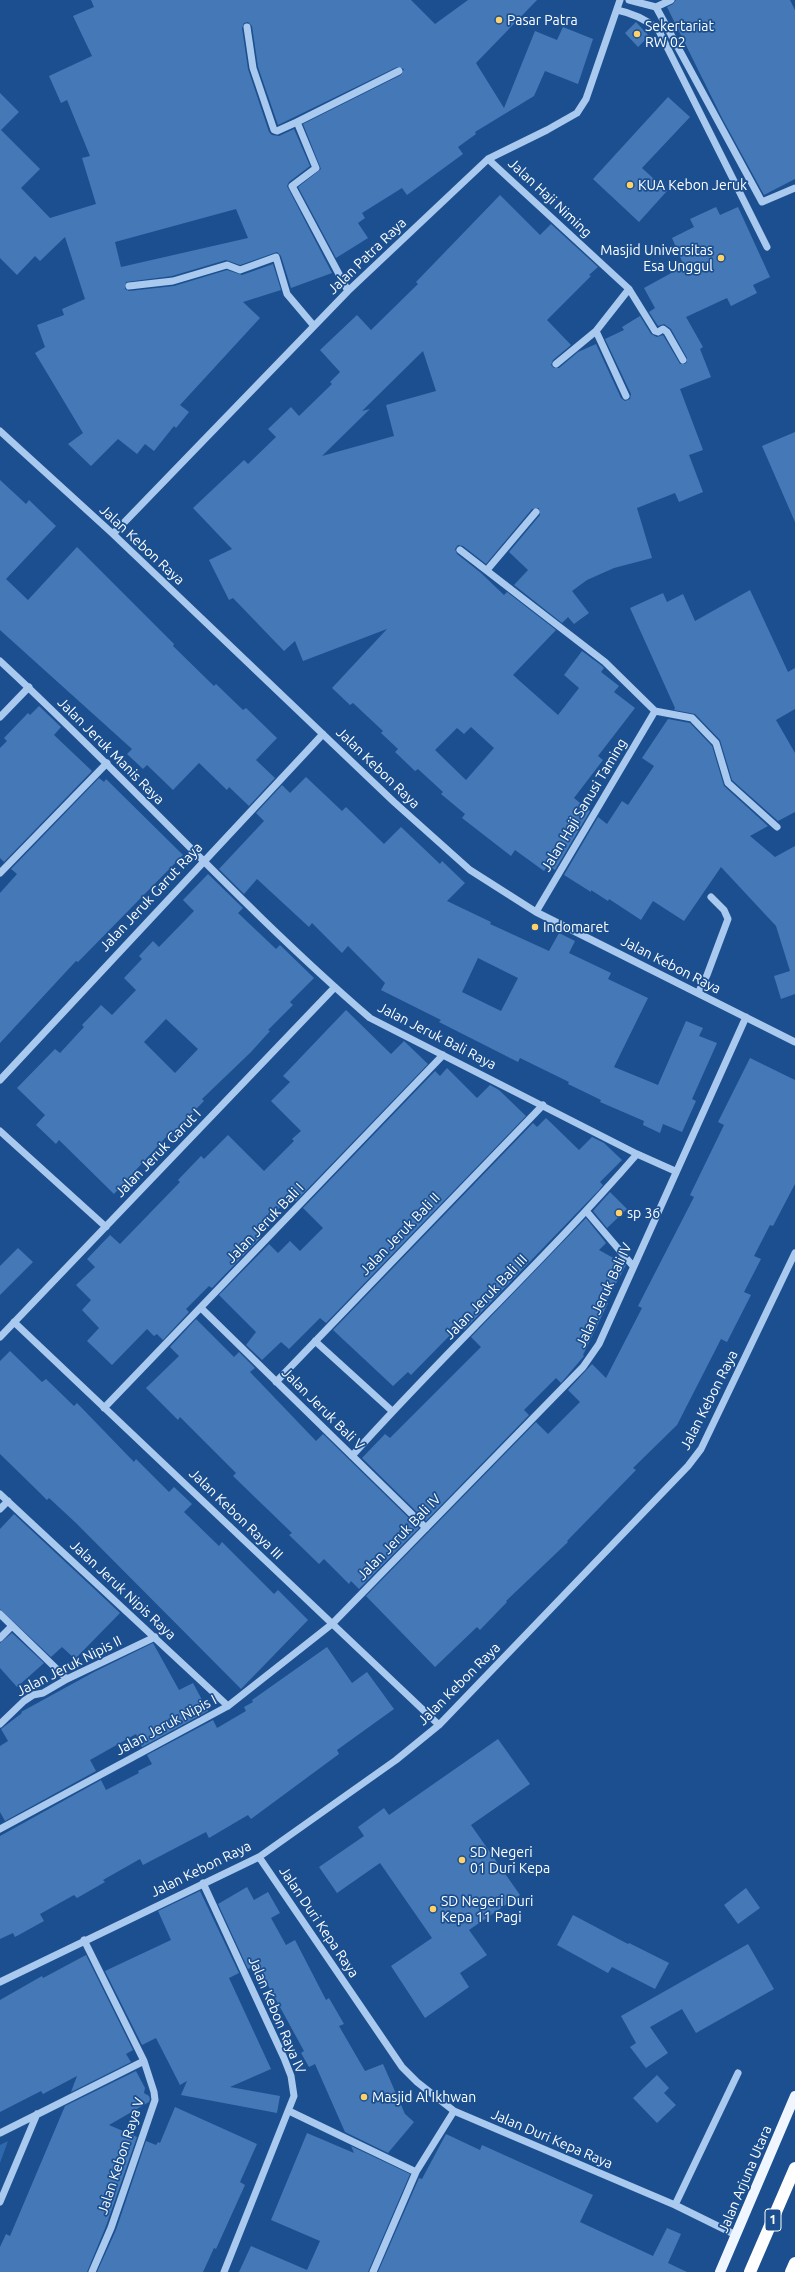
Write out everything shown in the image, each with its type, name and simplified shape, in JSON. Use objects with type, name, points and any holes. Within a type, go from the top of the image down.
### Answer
[{"type":"highway","name":"1","points":[[750,2272],[795,2168]]},
{"type":"highway","points":[[791,2272],[795,2263]]},
{"type":"main road","name":"Jalan Arjuna Utara","points":[[720,2272],[795,2096]]},
{"type":"street","name":"Jalan Patra Raya","points":[[112,534],[348,291],[488,159],[547,130],[576,113],[586,99],[620,0]]},
{"type":"street","points":[[629,0],[656,7],[670,0]]},
{"type":"street","points":[[656,7],[762,202],[795,188]]},
{"type":"street","points":[[617,10],[630,13],[658,29],[767,247]]},
{"type":"street","points":[[248,27],[253,68],[274,130],[277,131],[399,71]]},
{"type":"street","points":[[297,122],[316,168],[292,186],[348,291]]},
{"type":"street","name":"Jalan Haji Niming","points":[[488,159],[629,289],[655,331],[658,332],[663,329],[667,332],[683,360]]},
{"type":"street","points":[[129,286],[172,281],[227,265],[240,270],[276,257],[287,294],[314,326]]},
{"type":"street","points":[[556,364],[596,331],[629,289]]},
{"type":"street","points":[[596,331],[626,396]]},
{"type":"street","name":"Jalan Kebon Raya","points":[[0,431],[112,534],[394,802],[470,870],[536,912],[795,1042]]},
{"type":"street","points":[[487,570],[536,512]]},
{"type":"street","points":[[460,550],[605,662],[655,711],[692,718],[716,743],[728,783],[776,827]]},
{"type":"street","name":"Jalan Jeruk Manis Raya","points":[[0,660],[107,764],[202,861]]},
{"type":"street","points":[[0,717],[29,687]]},
{"type":"street","name":"Jalan Haji Sanusi Taming","points":[[536,912],[655,711]]},
{"type":"street","name":"Jalan Jeruk Garut Raya","points":[[0,1080],[202,861],[323,734]]},
{"type":"street","points":[[0,873],[107,764]]},
{"type":"street","name":"Jalan Jeruk Bali Raya","points":[[202,861],[335,987],[370,1018],[637,1154],[676,1171]]},
{"type":"street","points":[[698,993],[707,975],[728,919],[724,910],[712,896]]},
{"type":"street","name":"Jalan Jeruk Garut I","points":[[0,1337],[335,987]]},
{"type":"street","name":"Jalan Jeruk Bali IV","points":[[332,1624],[583,1367],[599,1344],[746,1017]]},
{"type":"street","name":"Jalan Jeruk Bali I","points":[[104,1408],[443,1055]]},
{"type":"street","name":"Jalan Jeruk Bali II","points":[[276,1382],[543,1105]]},
{"type":"street","points":[[0,1131],[106,1227]]},
{"type":"street","name":"Jalan Jeruk Bali III","points":[[352,1456],[392,1411],[587,1212],[637,1154]]},
{"type":"street","points":[[587,1212],[633,1266]]},
{"type":"street","name":"Jalan Kebon Raya","points":[[0,1982],[84,1940],[259,1857],[396,1760],[439,1725],[688,1466],[701,1450],[795,1253]]},
{"type":"street","name":"Jalan Jeruk Bali V","points":[[201,1308],[426,1528]]},
{"type":"street","name":"Jalan Kebon Raya III","points":[[14,1322],[439,1725]]},
{"type":"street","points":[[315,1341],[392,1411]]},
{"type":"street","name":"Jalan Jeruk Nipis Raya","points":[[0,1494],[228,1706]]},
{"type":"street","points":[[0,1509],[8,1501]]},
{"type":"street","points":[[0,1614],[67,1679]]},
{"type":"street","name":"Jalan Jeruk Nipis I","points":[[0,1829],[228,1706],[332,1624]]},
{"type":"street","points":[[0,1638],[12,1626]]},
{"type":"street","name":"Jalan Jeruk Nipis II","points":[[0,1724],[24,1701],[43,1693],[67,1679],[154,1637]]},
{"type":"street","name":"Jalan Duri Kepa Raya","points":[[259,1857],[402,2067],[417,2082],[453,2112],[675,2205],[736,2235]]},
{"type":"street","name":"Jalan Kebon Raya IV","points":[[203,1884],[291,2076],[294,2096],[224,2272]]},
{"type":"street","name":"Jalan Kebon Raya V","points":[[84,1940],[144,2061],[154,2092],[154,2106],[111,2228],[92,2272]]},
{"type":"street","points":[[0,2133],[144,2061]]},
{"type":"street","points":[[675,2205],[738,2073]]},
{"type":"street","points":[[289,2111],[416,2172]]},
{"type":"street","points":[[373,2272],[416,2172],[453,2112]]},
{"type":"street","points":[[0,2202],[37,2114]]},
{"type":"shaded area","points":[[8,2141],[0,2163],[0,2145]]},
{"type":"building","points":[[91,0],[411,0],[435,24],[468,0],[537,0],[476,63],[504,108],[535,31],[557,40],[563,27],[593,39],[578,84],[545,71],[534,96],[475,132],[476,134],[458,147],[463,154],[407,195],[402,188],[362,213],[365,218],[358,223],[368,238],[336,258],[298,187],[321,169],[303,124],[401,75],[404,69],[397,67],[278,125],[258,67],[252,26],[248,22],[244,23],[242,28],[248,69],[269,132],[272,135],[279,136],[294,129],[310,166],[289,182],[287,186],[332,273],[291,288],[281,256],[277,252],[240,265],[226,260],[172,276],[126,282],[125,289],[129,291],[174,286],[227,270],[242,275],[273,264],[281,290],[243,302],[260,318],[180,405],[189,412],[176,428],[174,426],[154,451],[145,444],[137,454],[118,439],[91,466],[68,444],[83,433],[35,353],[45,347],[37,325],[64,315],[62,309],[85,299],[65,237],[40,261],[35,256],[17,275],[0,258],[0,93],[19,112],[1,130],[40,169],[21,188],[50,218],[96,204],[82,158],[90,156],[67,100],[61,103],[49,76],[92,56],[73,16],[94,7]],"holes":[[[236,209],[248,238],[121,267],[115,242]]]},
{"type":"building","points":[[676,0],[790,0],[795,10],[795,179],[764,195],[722,118],[667,7],[673,4]]},
{"type":"building","name":"Sekertariat RW 02","points":[[636,22],[649,36],[638,47],[625,33]]},
{"type":"building","points":[[668,97],[690,117],[642,168],[667,191],[639,222],[593,179]]},
{"type":"building","points":[[500,195],[540,235],[551,224],[598,267],[547,320],[571,345],[553,360],[551,365],[554,368],[559,368],[578,352],[596,344],[621,398],[625,401],[630,399],[631,394],[605,339],[624,330],[622,327],[640,316],[651,334],[657,337],[663,335],[680,364],[685,364],[687,362],[687,358],[671,329],[664,324],[658,326],[649,312],[655,308],[644,288],[684,266],[672,238],[694,227],[690,219],[716,207],[720,215],[738,207],[770,277],[753,285],[757,293],[731,306],[727,298],[686,317],[703,347],[700,349],[711,377],[680,389],[703,450],[689,455],[703,492],[679,502],[675,493],[637,508],[652,558],[614,568],[587,580],[572,591],[589,613],[574,624],[568,617],[562,623],[514,585],[528,570],[509,552],[540,515],[539,508],[532,509],[486,564],[463,546],[458,545],[455,549],[457,554],[481,573],[504,595],[507,592],[556,630],[513,675],[558,715],[579,688],[564,675],[582,651],[604,668],[601,672],[619,686],[614,692],[635,708],[598,756],[603,760],[574,798],[590,811],[555,870],[548,865],[544,871],[515,850],[511,856],[462,818],[465,814],[441,794],[443,792],[418,769],[415,771],[395,752],[398,749],[381,733],[383,731],[353,703],[350,705],[332,688],[387,629],[303,661],[295,641],[284,651],[233,598],[229,600],[209,560],[232,549],[193,508],[244,460],[248,464],[276,437],[268,429],[291,407],[299,416],[332,384],[330,382],[340,372],[320,350],[357,315],[371,330],[418,284],[416,282]],"holes":[[[423,351],[436,391],[386,405],[394,436],[322,456],[370,409],[362,411]],[[471,727],[494,748],[466,780],[435,750],[457,728],[464,734]]]},
{"type":"building","points":[[795,432],[795,522],[762,446]]},
{"type":"building","points":[[0,480],[26,504],[29,500],[56,526],[6,579],[28,600],[77,547],[214,686],[216,684],[243,710],[246,708],[277,738],[256,760],[275,778],[249,806],[229,787],[227,790],[199,763],[173,790],[147,765],[143,769],[127,754],[132,749],[0,630]]},
{"type":"building","points":[[750,590],[788,672],[795,668],[795,709],[776,720],[795,753],[795,812],[778,821],[732,780],[720,740],[695,714],[674,710],[675,708],[630,608],[663,593],[667,602],[683,594],[695,621]]},
{"type":"building","points":[[39,706],[61,727],[54,735],[92,771],[4,862],[0,858],[0,748],[7,741],[4,738],[28,713],[30,715]]},
{"type":"building","points":[[668,719],[690,723],[712,746],[724,786],[768,826],[750,836],[775,857],[795,846],[795,994],[781,999],[774,976],[790,971],[776,926],[721,867],[684,921],[653,901],[641,920],[609,899],[608,901],[591,890],[591,892],[564,875],[598,817],[607,824],[622,801],[628,805],[654,766],[642,758]]},
{"type":"building","points":[[306,777],[342,811],[346,807],[384,844],[401,827],[440,864],[442,861],[465,883],[447,901],[491,922],[490,924],[549,951],[559,933],[575,941],[569,953],[611,973],[608,979],[648,998],[614,1067],[658,1085],[686,1021],[703,1028],[699,1036],[717,1043],[692,1099],[696,1101],[682,1132],[663,1124],[660,1133],[643,1125],[644,1121],[600,1102],[601,1100],[568,1084],[569,1082],[520,1058],[518,1062],[439,1022],[441,1020],[381,990],[385,983],[348,946],[342,953],[312,923],[309,927],[257,879],[244,894],[219,869],[264,821],[256,813],[282,785],[290,793]],"holes":[[[478,958],[518,978],[501,1011],[462,992]]]},
{"type":"building","points":[[99,778],[104,782],[106,779],[183,855],[78,962],[76,961],[0,1043],[0,893],[17,874],[11,869]]},
{"type":"building","points":[[208,874],[243,908],[238,913],[276,949],[280,945],[314,978],[290,1002],[293,1005],[268,1030],[270,1031],[251,1052],[202,1099],[204,1101],[185,1120],[187,1122],[169,1139],[166,1137],[114,1194],[59,1140],[56,1144],[36,1125],[45,1115],[17,1088],[55,1049],[60,1053],[84,1027],[82,1025],[101,1005],[112,1015],[136,990],[124,978],[142,959],[139,956],[153,941],[159,947],[194,911],[183,900]],"holes":[[[166,1019],[198,1049],[175,1073],[144,1042]]]},
{"type":"building","points":[[346,1010],[391,1054],[404,1041],[428,1064],[296,1201],[291,1197],[255,1231],[261,1237],[212,1288],[209,1286],[186,1309],[189,1312],[163,1340],[157,1334],[154,1336],[147,1329],[112,1365],[87,1341],[99,1328],[82,1310],[91,1300],[76,1285],[95,1267],[87,1259],[110,1235],[120,1244],[180,1182],[178,1180],[201,1156],[204,1159],[228,1135],[264,1171],[294,1141],[292,1139],[301,1131],[271,1101],[290,1082],[283,1076]]},
{"type":"building","points":[[750,1058],[795,1080],[795,1184],[773,1226],[770,1225],[754,1256],[761,1259],[744,1292],[751,1295],[727,1342],[721,1339],[677,1425],[633,1468],[636,1470],[567,1541],[568,1542],[506,1601],[507,1602],[480,1630],[477,1627],[435,1667],[366,1596],[536,1422],[548,1434],[580,1402],[568,1390],[592,1364],[606,1378],[642,1308],[638,1306],[694,1197],[690,1195],[724,1125],[718,1122]]},
{"type":"building","points":[[447,1068],[477,1098],[490,1085],[499,1090],[526,1116],[326,1323],[320,1318],[289,1349],[281,1342],[262,1360],[246,1345],[256,1332],[219,1295],[269,1244],[278,1253],[290,1241],[300,1251],[323,1228],[303,1208],[435,1071],[440,1076]]},
{"type":"building","points":[[546,1118],[579,1150],[592,1137],[604,1143],[622,1160],[600,1182],[603,1185],[599,1190],[464,1330],[459,1326],[411,1375],[408,1372],[393,1386],[333,1330],[533,1123],[537,1127]]},
{"type":"building","points":[[610,1192],[627,1209],[607,1228],[593,1211]]},
{"type":"building","points":[[586,1218],[606,1243],[599,1250],[626,1265],[606,1302],[608,1303],[583,1355],[584,1356],[561,1383],[556,1378],[524,1410],[529,1415],[426,1521],[362,1458],[385,1434],[390,1438],[481,1347],[471,1337]]},
{"type":"building","points":[[18,1248],[33,1262],[0,1295],[0,1266]]},
{"type":"building","points":[[196,1319],[234,1357],[239,1352],[255,1368],[250,1372],[316,1441],[323,1434],[419,1528],[359,1589],[351,1581],[349,1584],[324,1559],[319,1564],[289,1535],[292,1533],[233,1476],[236,1473],[180,1417],[178,1420],[146,1388],[179,1356],[170,1347]]},
{"type":"building","points":[[10,1351],[42,1382],[46,1379],[74,1406],[77,1403],[134,1462],[136,1459],[169,1492],[174,1487],[192,1504],[184,1512],[219,1546],[222,1542],[274,1594],[278,1590],[308,1620],[241,1689],[76,1523],[49,1498],[47,1500],[0,1454],[0,1361]]},
{"type":"building","points":[[14,1514],[120,1613],[75,1659],[62,1647],[51,1657],[0,1609],[0,1529]]},
{"type":"building","points":[[12,1633],[44,1663],[17,1687],[0,1668],[0,1643]]},
{"type":"building","points":[[153,1643],[179,1690],[193,1683],[208,1711],[142,1747],[136,1734],[90,1760],[96,1771],[5,1821],[0,1812],[0,1746],[8,1741],[1,1729],[22,1713],[21,1712],[94,1672]]},
{"type":"building","points":[[327,1647],[352,1683],[367,1672],[394,1709],[337,1750],[339,1754],[251,1819],[248,1815],[209,1838],[206,1832],[143,1865],[140,1859],[103,1880],[105,1882],[77,1898],[74,1895],[40,1914],[44,1921],[15,1937],[13,1933],[0,1939],[0,1836],[101,1780],[106,1790],[139,1773],[138,1771],[152,1764],[147,1755],[213,1720],[217,1728],[246,1711],[244,1707],[253,1702],[252,1700]]},
{"type":"building","points":[[498,1739],[530,1784],[471,1825],[520,1895],[469,1930],[487,1955],[460,1973],[469,1987],[425,2018],[391,1966],[432,1938],[380,1863],[337,1893],[319,1867],[364,1836],[358,1827],[384,1808],[389,1815]]},
{"type":"building","points":[[247,1887],[254,1900],[268,1892],[280,1913],[271,1918],[286,1945],[295,1940],[326,2000],[329,1998],[344,2024],[339,2026],[365,2071],[383,2064],[405,2114],[414,2122],[388,2153],[345,2132],[315,2064],[309,2067],[301,2053],[304,2051],[257,1965],[248,1969],[218,1904]]},
{"type":"building","points":[[746,1888],[760,1908],[738,1924],[724,1905]]},
{"type":"building","points":[[200,1891],[239,1973],[229,1978],[271,2069],[230,2087],[280,2096],[277,2113],[181,2095],[187,2081],[180,2085],[156,2038],[142,2045],[105,1971],[171,1940],[158,1911]]},
{"type":"building","points":[[573,1915],[628,1944],[629,1943],[669,1963],[655,1989],[612,1967],[608,1973],[557,1945]]},
{"type":"building","points":[[748,1944],[774,1989],[696,2033],[682,2009],[650,2027],[668,2053],[646,2068],[630,2047],[636,2043],[621,2016]]},
{"type":"building","points":[[86,1955],[133,2050],[126,2054],[131,2062],[71,2092],[77,2076],[43,2094],[41,2091],[0,2112],[0,2000],[42,1976],[43,1978]]},
{"type":"building","points":[[136,2071],[145,2088],[144,2093],[149,2096],[150,2099],[149,2102],[109,2125],[137,2137],[106,2226],[87,2272],[0,2272],[0,2247],[6,2234],[10,2236],[65,2106]]},
{"type":"building","points":[[657,2075],[669,2088],[664,2093],[676,2105],[657,2123],[633,2098]]},
{"type":"building","points":[[175,2107],[257,2144],[240,2182],[245,2185],[216,2249],[214,2248],[203,2272],[97,2272],[116,2230],[146,2141],[156,2145],[158,2142],[160,2143]]},
{"type":"building","points":[[307,2133],[354,2153],[351,2146],[410,2174],[368,2272],[239,2272],[251,2246],[307,2270],[320,2241],[271,2220]]},
{"type":"building","points":[[446,2134],[480,2150],[482,2145],[593,2195],[580,2222],[653,2256],[667,2228],[681,2234],[668,2263],[687,2272],[378,2272],[419,2178],[422,2179]]},
{"type":"place","name":"Pasar Patra","points":[[499,20]]},
{"type":"place","name":"Sekertariat RW 02","points":[[637,34]]},
{"type":"place","name":"KUA Kebon Jeruk","points":[[630,185]]},
{"type":"place","name":"Masjid Universitas Esa Unggul","points":[[721,258]]},
{"type":"place","name":"Indomaret","points":[[535,927]]},
{"type":"place","name":"sp 36","points":[[619,1213]]},
{"type":"place","name":"SD Negeri 01 Duri Kepa","points":[[462,1860]]},
{"type":"place","name":"SD Negeri Duri Kepa 11 Pagi","points":[[433,1909]]},
{"type":"place","name":"Masjid Al Ikhwan","points":[[364,2097]]}]
